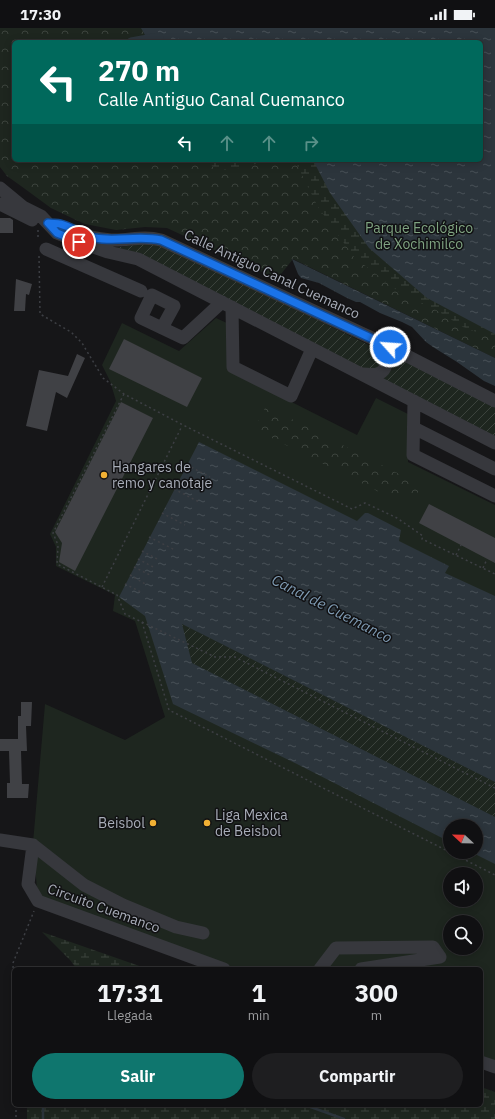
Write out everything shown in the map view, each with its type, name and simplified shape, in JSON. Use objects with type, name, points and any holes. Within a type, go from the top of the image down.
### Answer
[{"type":"street","name":"Calle Antiguo Canal Cuemanco","points":[[0,188],[23,206],[41,216],[43,223]]},
{"type":"street","name":"Calle Antiguo Canal Cuemanco","points":[[0,204],[43,223],[57,233],[79,242],[108,252],[138,259],[495,443]]},
{"type":"street","name":"Calle Antiguo Canal Cuemanco","points":[[43,223],[61,224],[78,233],[96,238],[112,240],[146,237],[161,240],[376,340],[495,401]]},
{"type":"street","points":[[41,249],[141,291]]},
{"type":"street","points":[[162,328],[182,338],[227,305]]},
{"type":"street","points":[[227,305],[233,367],[291,396],[312,349]]},
{"type":"street","points":[[362,374],[377,374],[384,370],[386,364],[385,355],[376,340]]},
{"type":"street","points":[[414,401],[413,455],[495,496]]},
{"type":"street","points":[[414,428],[495,469]]},
{"type":"street","points":[[0,840],[33,845],[84,885],[176,927],[203,933]]},
{"type":"street","name":"Circuito Cuemanco","points":[[33,845],[28,884],[38,902],[218,967]]},
{"type":"street","points":[[322,967],[336,948],[433,947],[440,957]]},
{"type":"street","points":[[374,967],[440,957]]},
{"type":"street","points":[[436,967],[440,957]]},
{"type":"street","points":[[483,1063],[495,1067]]},
{"type":"path","points":[[43,223],[40,314],[71,332],[82,343],[103,378],[124,394],[183,425],[352,508],[365,503],[397,518],[423,536],[422,539],[495,574]]},
{"type":"path","points":[[124,394],[53,533],[58,545],[57,564],[117,594],[125,614],[214,657],[235,657],[495,788]]},
{"type":"path","points":[[102,587],[183,425]]},
{"type":"path","points":[[187,465],[210,477]]},
{"type":"path","points":[[174,489],[199,502]]},
{"type":"path","points":[[162,513],[185,525]]},
{"type":"path","points":[[149,537],[175,550]]},
{"type":"path","points":[[456,556],[460,545]]},
{"type":"path","points":[[142,551],[159,560]]},
{"type":"path","points":[[138,559],[155,568]]},
{"type":"path","points":[[483,569],[487,559]]},
{"type":"path","points":[[134,567],[152,576]]},
{"type":"path","points":[[130,575],[147,585]]},
{"type":"path","points":[[125,584],[143,593]]},
{"type":"path","points":[[142,622],[169,710],[495,875]]},
{"type":"path","points":[[13,967],[13,963],[38,902]]},
{"type":"path","points":[[16,1107],[16,1119]]},
{"type":"green space","name":"Parque Ecológico de Xochimilco","points":[[0,28],[495,28],[495,358],[293,259],[277,279],[167,228],[145,227],[116,230],[85,224],[51,208],[7,176],[0,167]]},
{"type":"green space","points":[[209,162],[262,162],[234,170],[215,169]]},
{"type":"green space","points":[[293,162],[383,162],[494,322],[495,339],[463,327],[436,310],[398,291],[354,257],[318,207],[296,163]]},
{"type":"green space","points":[[143,244],[162,244],[379,350],[382,367],[367,370],[112,248]]},
{"type":"green space","points":[[216,318],[229,324],[232,372],[357,435],[376,398],[410,415],[408,462],[495,505],[495,1065],[483,1061],[483,967],[222,967],[42,898],[37,889],[33,843],[45,704],[125,740],[165,717],[135,621],[113,611],[115,595],[56,566],[56,547],[50,534],[116,401],[110,381],[102,365],[122,323],[179,351]]},
{"type":"green space","points":[[387,352],[495,407],[495,437],[377,377]]},
{"type":"green space","points":[[266,406],[411,480],[420,488],[415,498],[405,493],[391,498],[254,429]]},
{"type":"green space","points":[[181,624],[495,782],[495,817],[192,663]]},
{"type":"green space","points":[[42,932],[142,967],[75,967]]},
{"type":"green space","points":[[483,1088],[495,1092],[495,1119],[27,1119],[27,1107],[483,1107]]},
{"type":"water","points":[[141,28],[495,28],[495,334],[427,298],[369,248],[330,193],[314,162],[483,162],[483,40],[148,40]]},
{"type":"water","points":[[292,259],[495,358],[495,386],[484,381],[433,347],[426,342],[412,327],[380,313],[360,302],[347,298],[319,283],[301,278]]},
{"type":"water","name":"Canal de Cuemanco","points":[[199,442],[357,521],[365,513],[368,513],[401,530],[399,541],[449,566],[445,573],[495,596],[495,782],[182,624],[192,663],[495,817],[495,864],[483,858],[483,819],[443,819],[443,838],[297,764],[173,704],[145,616],[119,597]]},
{"type":"building","points":[[0,218],[10,218],[13,220],[13,233],[0,233]]},
{"type":"building","points":[[16,279],[32,284],[29,295],[26,294],[25,311],[14,311]]},
{"type":"building","points":[[124,339],[202,378],[187,407],[109,369]]},
{"type":"building","points":[[77,354],[85,358],[67,398],[56,392],[47,431],[26,426],[39,370],[68,376]]},
{"type":"building","name":"Hangares de remo y canotaje","points":[[121,402],[153,418],[75,571],[59,562],[62,543],[55,532]]},
{"type":"building","points":[[429,504],[495,538],[495,563],[419,523]]},
{"type":"building","points":[[21,702],[32,702],[31,726],[26,726],[27,751],[21,751],[22,784],[29,784],[28,798],[7,798],[7,783],[10,783],[9,751],[0,751],[0,739],[18,739],[18,716],[21,716]]},
{"type":"waterway","points":[[142,40],[159,37]]},
{"type":"waterway","points":[[43,1107],[43,1119]]},
{"type":"waterway","points":[[311,1107],[344,1119]]},
{"type":"place","name":"Hangares de remo y canotaje","points":[[104,475]]},
{"type":"place","name":"Beisbol","points":[[153,823]]},
{"type":"place","name":"Liga Mexica de Beisbol","points":[[207,823]]},
{"type":"route","points":[[79,242],[57,233],[48,223],[61,224],[78,233],[96,238],[112,240],[146,237],[161,240],[390,347]]}]
